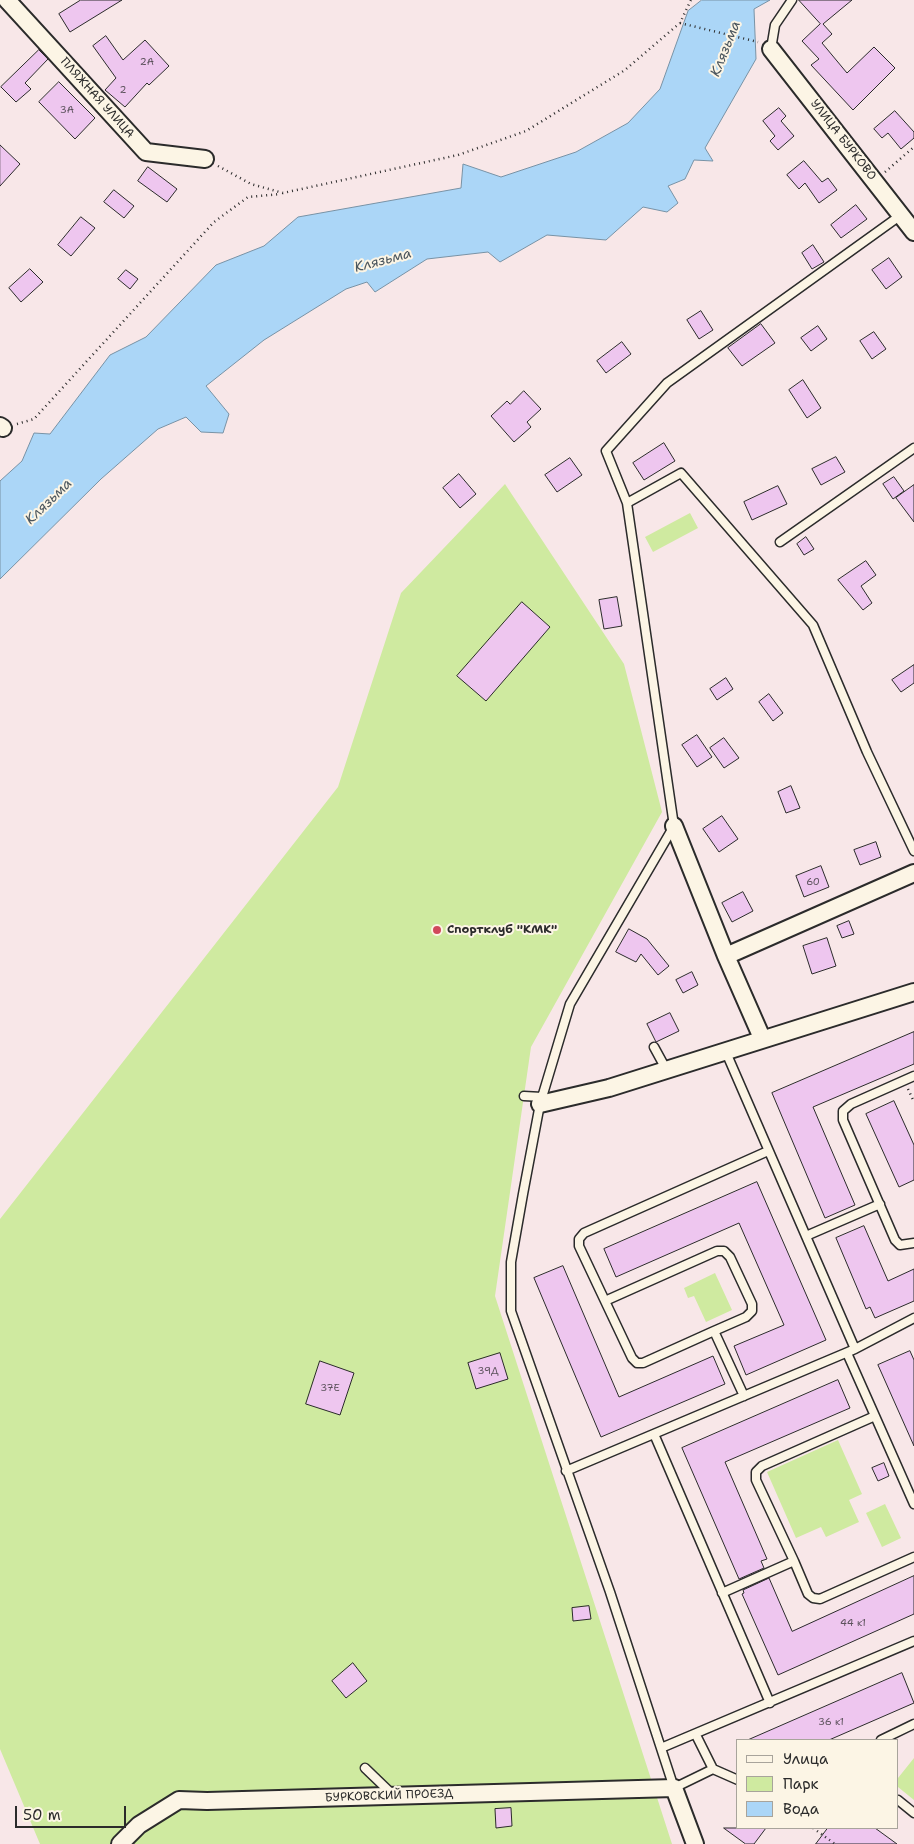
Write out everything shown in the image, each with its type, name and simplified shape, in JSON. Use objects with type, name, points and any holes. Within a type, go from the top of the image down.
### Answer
[{"type":"street","name":"ПЛЯЖНАЯ УЛИЦА","points":[[7,0],[146,152],[205,159]]},
{"type":"street","name":"УЛИЦА БУРКОВО","points":[[765,45],[914,232]]},
{"type":"street","points":[[674,826],[726,956],[762,1038]]},
{"type":"street","points":[[726,956],[914,873]]},
{"type":"street","points":[[541,1101],[609,1088],[762,1038],[914,992]]},
{"type":"street","points":[[674,1788],[695,1844]]},
{"type":"street","name":"БУРКОВСКИЙ ПРОЕЗД","points":[[120,1844],[139,1825],[179,1800],[207,1801],[674,1788]]},
{"type":"lane","points":[[765,45],[774,25],[792,0]]},
{"type":"lane","points":[[714,1769],[674,1788],[610,1592],[511,1311],[511,1262],[541,1101],[570,1004],[674,826],[627,503],[606,451],[667,383],[901,215]]},
{"type":"lane","points":[[780,542],[914,448]]},
{"type":"lane","points":[[627,503],[681,472],[813,625],[867,752],[914,851]]},
{"type":"lane","points":[[654,1048],[666,1069]]},
{"type":"lane","points":[[724,1050],[856,1349]]},
{"type":"lane","points":[[914,1076],[851,1104],[843,1111],[844,1120],[895,1240],[900,1245],[914,1243]]},
{"type":"lane","points":[[524,1096],[541,1101]]},
{"type":"lane","points":[[605,1301],[717,1251],[724,1251],[730,1257],[752,1304],[752,1311],[746,1317],[643,1363],[637,1362],[632,1358],[605,1301],[579,1246],[579,1239],[584,1233],[768,1151]]},
{"type":"lane","points":[[806,1236],[880,1204]]},
{"type":"lane","points":[[566,1471],[847,1353],[914,1318]]},
{"type":"lane","points":[[714,1331],[744,1396]]},
{"type":"lane","points":[[847,1353],[914,1504]]},
{"type":"lane","points":[[875,1416],[762,1466],[756,1472],[756,1480],[808,1594],[813,1598],[820,1599],[914,1557]]},
{"type":"lane","points":[[654,1434],[770,1703]]},
{"type":"lane","points":[[722,1593],[794,1561]]},
{"type":"lane","points":[[661,1748],[696,1735],[914,1642]]},
{"type":"lane","points":[[883,1739],[914,1724]]},
{"type":"lane","points":[[696,1735],[714,1769],[736,1779]]},
{"type":"lane","points":[[365,1768],[394,1796]]},
{"type":"lane","points":[[899,1801],[914,1813]]},
{"type":"path","points":[[1,427],[34,418],[214,222],[248,197],[283,193],[458,155],[526,131],[625,70],[680,23],[691,0]]},
{"type":"path","points":[[680,23],[765,45]]},
{"type":"path","points":[[874,181],[914,147]]},
{"type":"path","points":[[205,159],[251,184],[283,193]]},
{"type":"path","points":[[814,1829],[834,1844]]},
{"type":"green space","points":[[505,484],[624,664],[662,812],[531,1047],[495,1296],[672,1844],[40,1844],[0,1749],[0,1219],[338,787],[401,593]]},
{"type":"green space","points":[[690,513],[698,528],[653,552],[645,537]]},
{"type":"green space","points":[[715,1273],[732,1310],[706,1322],[694,1296],[688,1298],[684,1288]]},
{"type":"green space","points":[[838,1440],[862,1494],[849,1500],[859,1522],[826,1537],[821,1527],[796,1538],[767,1472]]},
{"type":"green space","points":[[885,1504],[901,1538],[882,1547],[866,1513]]},
{"type":"green space","points":[[914,1758],[914,1800],[899,1788],[899,1777]]},
{"type":"water","name":"Клязьма","points":[[702,0],[770,0],[754,9],[756,59],[705,148],[713,161],[694,160],[685,179],[668,186],[678,203],[667,212],[643,207],[606,240],[547,235],[500,262],[488,252],[427,259],[375,292],[367,282],[346,289],[264,340],[206,386],[229,414],[223,433],[201,432],[186,417],[158,429],[101,479],[0,579],[0,481],[22,461],[34,433],[50,434],[110,355],[146,337],[216,265],[264,246],[298,217],[461,188],[463,164],[501,177],[576,152],[628,123],[660,89],[688,11]]},
{"type":"building","points":[[81,0],[122,0],[70,32],[59,14]]},
{"type":"building","points":[[799,0],[852,0],[823,24],[832,34],[822,43],[847,73],[874,47],[895,68],[853,110],[811,65],[819,59],[802,41],[820,24]]},
{"type":"building","points":[[106,36],[123,60],[145,40],[169,66],[149,85],[147,83],[125,107],[105,90],[116,78],[93,46]]},
{"type":"building","points":[[39,50],[48,59],[25,83],[31,89],[16,102],[1,87]]},
{"type":"building","points":[[59,82],[95,118],[75,139],[39,102]]},
{"type":"building","points":[[779,108],[786,116],[781,121],[794,136],[778,150],[770,141],[775,136],[763,121]]},
{"type":"building","points":[[895,111],[914,132],[914,138],[901,149],[888,133],[882,138],[874,129]]},
{"type":"building","points":[[0,145],[20,164],[0,186]]},
{"type":"building","points":[[804,161],[822,182],[828,178],[837,190],[819,203],[805,183],[799,189],[787,175]]},
{"type":"building","points":[[148,167],[177,189],[167,202],[138,181]]},
{"type":"building","points":[[114,190],[134,206],[124,218],[104,202]]},
{"type":"building","points":[[856,205],[867,219],[841,238],[831,225]]},
{"type":"building","points":[[81,217],[95,228],[71,256],[58,245]]},
{"type":"building","points":[[813,245],[824,262],[812,269],[802,253]]},
{"type":"building","points":[[889,258],[902,277],[886,289],[872,270]]},
{"type":"building","points":[[30,269],[43,282],[21,302],[9,288]]},
{"type":"building","points":[[126,270],[138,279],[130,289],[118,279]]},
{"type":"building","points":[[701,311],[713,330],[699,339],[687,320]]},
{"type":"building","points":[[761,324],[775,343],[742,366],[728,348]]},
{"type":"building","points":[[818,326],[827,339],[811,351],[801,338]]},
{"type":"building","points":[[874,332],[886,349],[872,359],[860,341]]},
{"type":"building","points":[[622,342],[631,354],[606,373],[597,361]]},
{"type":"building","points":[[803,380],[821,408],[807,418],[789,390]]},
{"type":"building","points":[[524,391],[541,409],[527,422],[531,427],[514,442],[491,416],[507,401],[510,404]]},
{"type":"building","points":[[664,443],[675,461],[644,480],[633,463]]},
{"type":"building","points":[[836,457],[845,472],[821,485],[812,469]]},
{"type":"building","points":[[570,458],[582,475],[557,492],[545,475]]},
{"type":"building","points":[[459,474],[476,494],[460,508],[443,488]]},
{"type":"building","points":[[894,477],[904,491],[893,499],[883,484]]},
{"type":"building","points":[[914,485],[914,522],[896,498]]},
{"type":"building","points":[[778,486],[787,504],[752,520],[744,502]]},
{"type":"building","points":[[806,537],[814,549],[804,555],[797,544]]},
{"type":"building","points":[[866,561],[876,575],[861,586],[872,603],[863,610],[838,580]]},
{"type":"building","points":[[617,597],[622,626],[604,629],[599,600]]},
{"type":"building","points":[[522,602],[550,627],[486,701],[457,676]]},
{"type":"building","points":[[914,665],[914,683],[901,692],[892,680]]},
{"type":"building","points":[[726,678],[733,689],[717,700],[710,689]]},
{"type":"building","points":[[769,694],[783,713],[773,721],[759,702]]},
{"type":"building","points":[[697,735],[712,757],[697,767],[682,745]]},
{"type":"building","points":[[724,738],[739,758],[724,768],[710,748]]},
{"type":"building","points":[[791,786],[800,808],[786,813],[778,792]]},
{"type":"building","points":[[722,816],[738,839],[719,852],[703,829]]},
{"type":"building","points":[[876,842],[881,857],[860,865],[854,850]]},
{"type":"building","points":[[821,866],[829,887],[804,897],[796,876]]},
{"type":"building","points":[[743,892],[753,911],[732,922],[722,903]]},
{"type":"building","points":[[849,921],[854,934],[842,938],[837,926]]},
{"type":"building","points":[[629,929],[647,939],[669,966],[658,975],[641,954],[636,962],[616,952]]},
{"type":"building","points":[[827,938],[836,966],[812,974],[803,946]]},
{"type":"building","points":[[692,972],[698,985],[683,993],[676,980]]},
{"type":"building","points":[[670,1013],[679,1031],[656,1042],[647,1024]]},
{"type":"building","points":[[914,1032],[914,1064],[813,1107],[855,1205],[825,1218],[772,1093]]},
{"type":"building","points":[[894,1101],[914,1145],[914,1180],[899,1187],[866,1114]]},
{"type":"building","points":[[757,1182],[826,1340],[746,1375],[734,1346],[784,1325],[739,1223],[616,1277],[604,1249]]},
{"type":"building","points":[[864,1226],[888,1281],[914,1269],[914,1301],[875,1318],[870,1307],[866,1309],[836,1238]]},
{"type":"building","points":[[563,1266],[619,1397],[713,1356],[725,1384],[601,1437],[534,1278]]},
{"type":"building","points":[[910,1351],[914,1360],[914,1446],[878,1365]]},
{"type":"building","points":[[500,1353],[508,1379],[476,1389],[468,1363]]},
{"type":"building","points":[[320,1361],[354,1373],[340,1415],[306,1404]]},
{"type":"building","points":[[838,1380],[850,1408],[725,1462],[767,1559],[761,1561],[764,1568],[739,1579],[682,1448]]},
{"type":"building","points":[[884,1463],[889,1476],[878,1481],[872,1468]]},
{"type":"building","points":[[914,1576],[914,1614],[778,1675],[742,1594],[744,1593],[743,1590],[769,1578],[792,1631]]},
{"type":"building","points":[[589,1606],[591,1619],[573,1621],[572,1608]]},
{"type":"building","points":[[353,1663],[367,1681],[346,1698],[332,1681]]},
{"type":"building","points":[[902,1673],[914,1703],[831,1739],[750,1739]]},
{"type":"building","points":[[511,1808],[512,1826],[496,1828],[495,1809]]},
{"type":"building","points":[[724,1828],[765,1829],[754,1844],[746,1844]]},
{"type":"building","points":[[827,1829],[876,1829],[897,1844],[816,1844]]},
{"type":"place","name":"Спортклуб \"КМК\"","points":[[437,930]]}]
